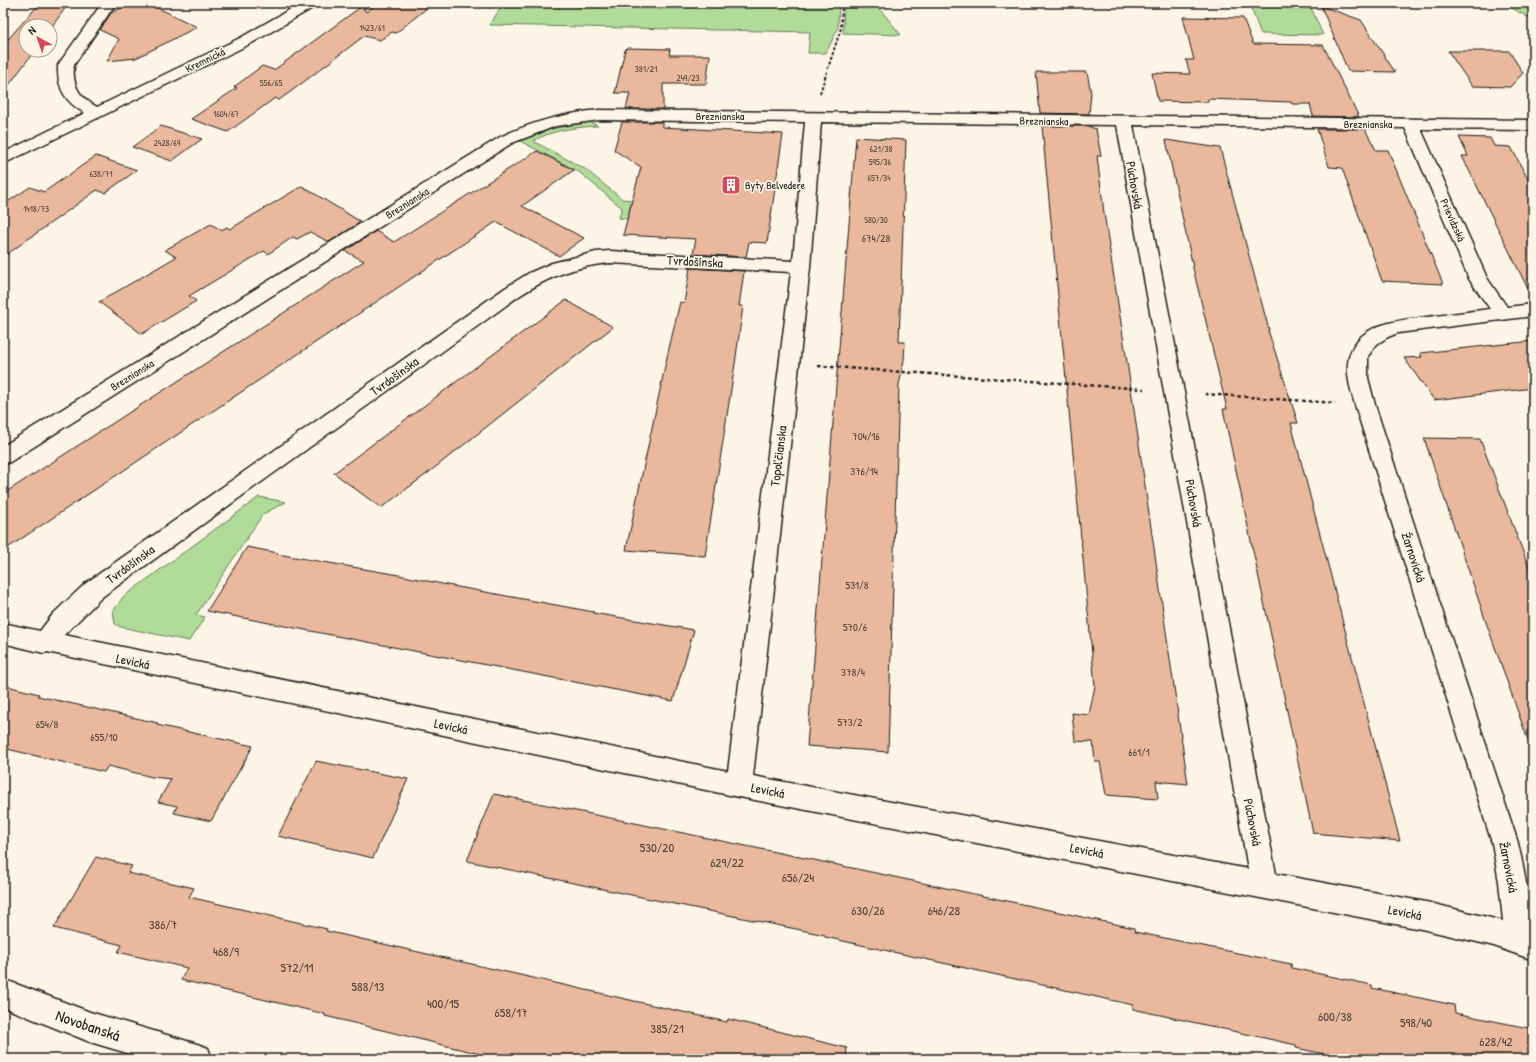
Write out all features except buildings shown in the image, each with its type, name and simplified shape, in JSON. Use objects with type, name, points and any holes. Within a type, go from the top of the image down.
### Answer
[{"type":"street","points":[[97,113],[77,101],[67,90],[65,75],[66,65],[109,3]]},
{"type":"street","name":"Kremnická","points":[[3,159],[245,41],[311,3]]},
{"type":"street","name":"Breznianska","points":[[3,456],[506,140],[523,132],[556,121],[588,116],[812,122],[1124,122],[1533,125]]},
{"type":"street","name":"Topoľčianska","points":[[740,785],[801,267],[812,122]]},
{"type":"street","name":"Púchovská","points":[[1124,122],[1264,884]]},
{"type":"street","name":"Prievidzská","points":[[1411,124],[1478,279],[1502,313]]},
{"type":"street","name":"Tvrdošínska","points":[[44,643],[62,621],[94,590],[512,292],[543,273],[579,260],[610,257],[801,267]]},
{"type":"street","name":"Žarnovická","points":[[1526,943],[1505,843],[1365,405],[1356,370],[1362,347],[1369,339],[1382,331],[1396,327],[1533,310]]},
{"type":"street","name":"Levická","points":[[3,633],[44,643],[740,785],[1426,916],[1526,943]]},
{"type":"street","name":"Novobanská","points":[[3,994],[90,1027],[198,1059]]},
{"type":"path","points":[[812,122],[840,28],[842,3]]},
{"type":"path","points":[[789,364],[1365,405]]},
{"type":"green space","points":[[503,3],[839,3],[838,28],[826,53],[808,53],[810,32],[490,25]]},
{"type":"green space","points":[[844,3],[875,3],[901,35],[843,33]]},
{"type":"green space","points":[[1249,3],[1309,3],[1323,35],[1261,34]]},
{"type":"green space","points":[[1503,3],[1533,3],[1533,20]]},
{"type":"green space","points":[[590,122],[598,126],[564,130],[548,134],[533,141],[585,169],[622,199],[632,200],[627,219],[619,218],[622,208],[579,172],[520,141],[551,129]]},
{"type":"green space","points":[[259,497],[286,502],[263,514],[196,615],[205,617],[189,641],[121,627],[115,624],[113,611],[123,597]]},
{"type":"place","name":"Byty Belvedere","points":[[731,185]]}]
